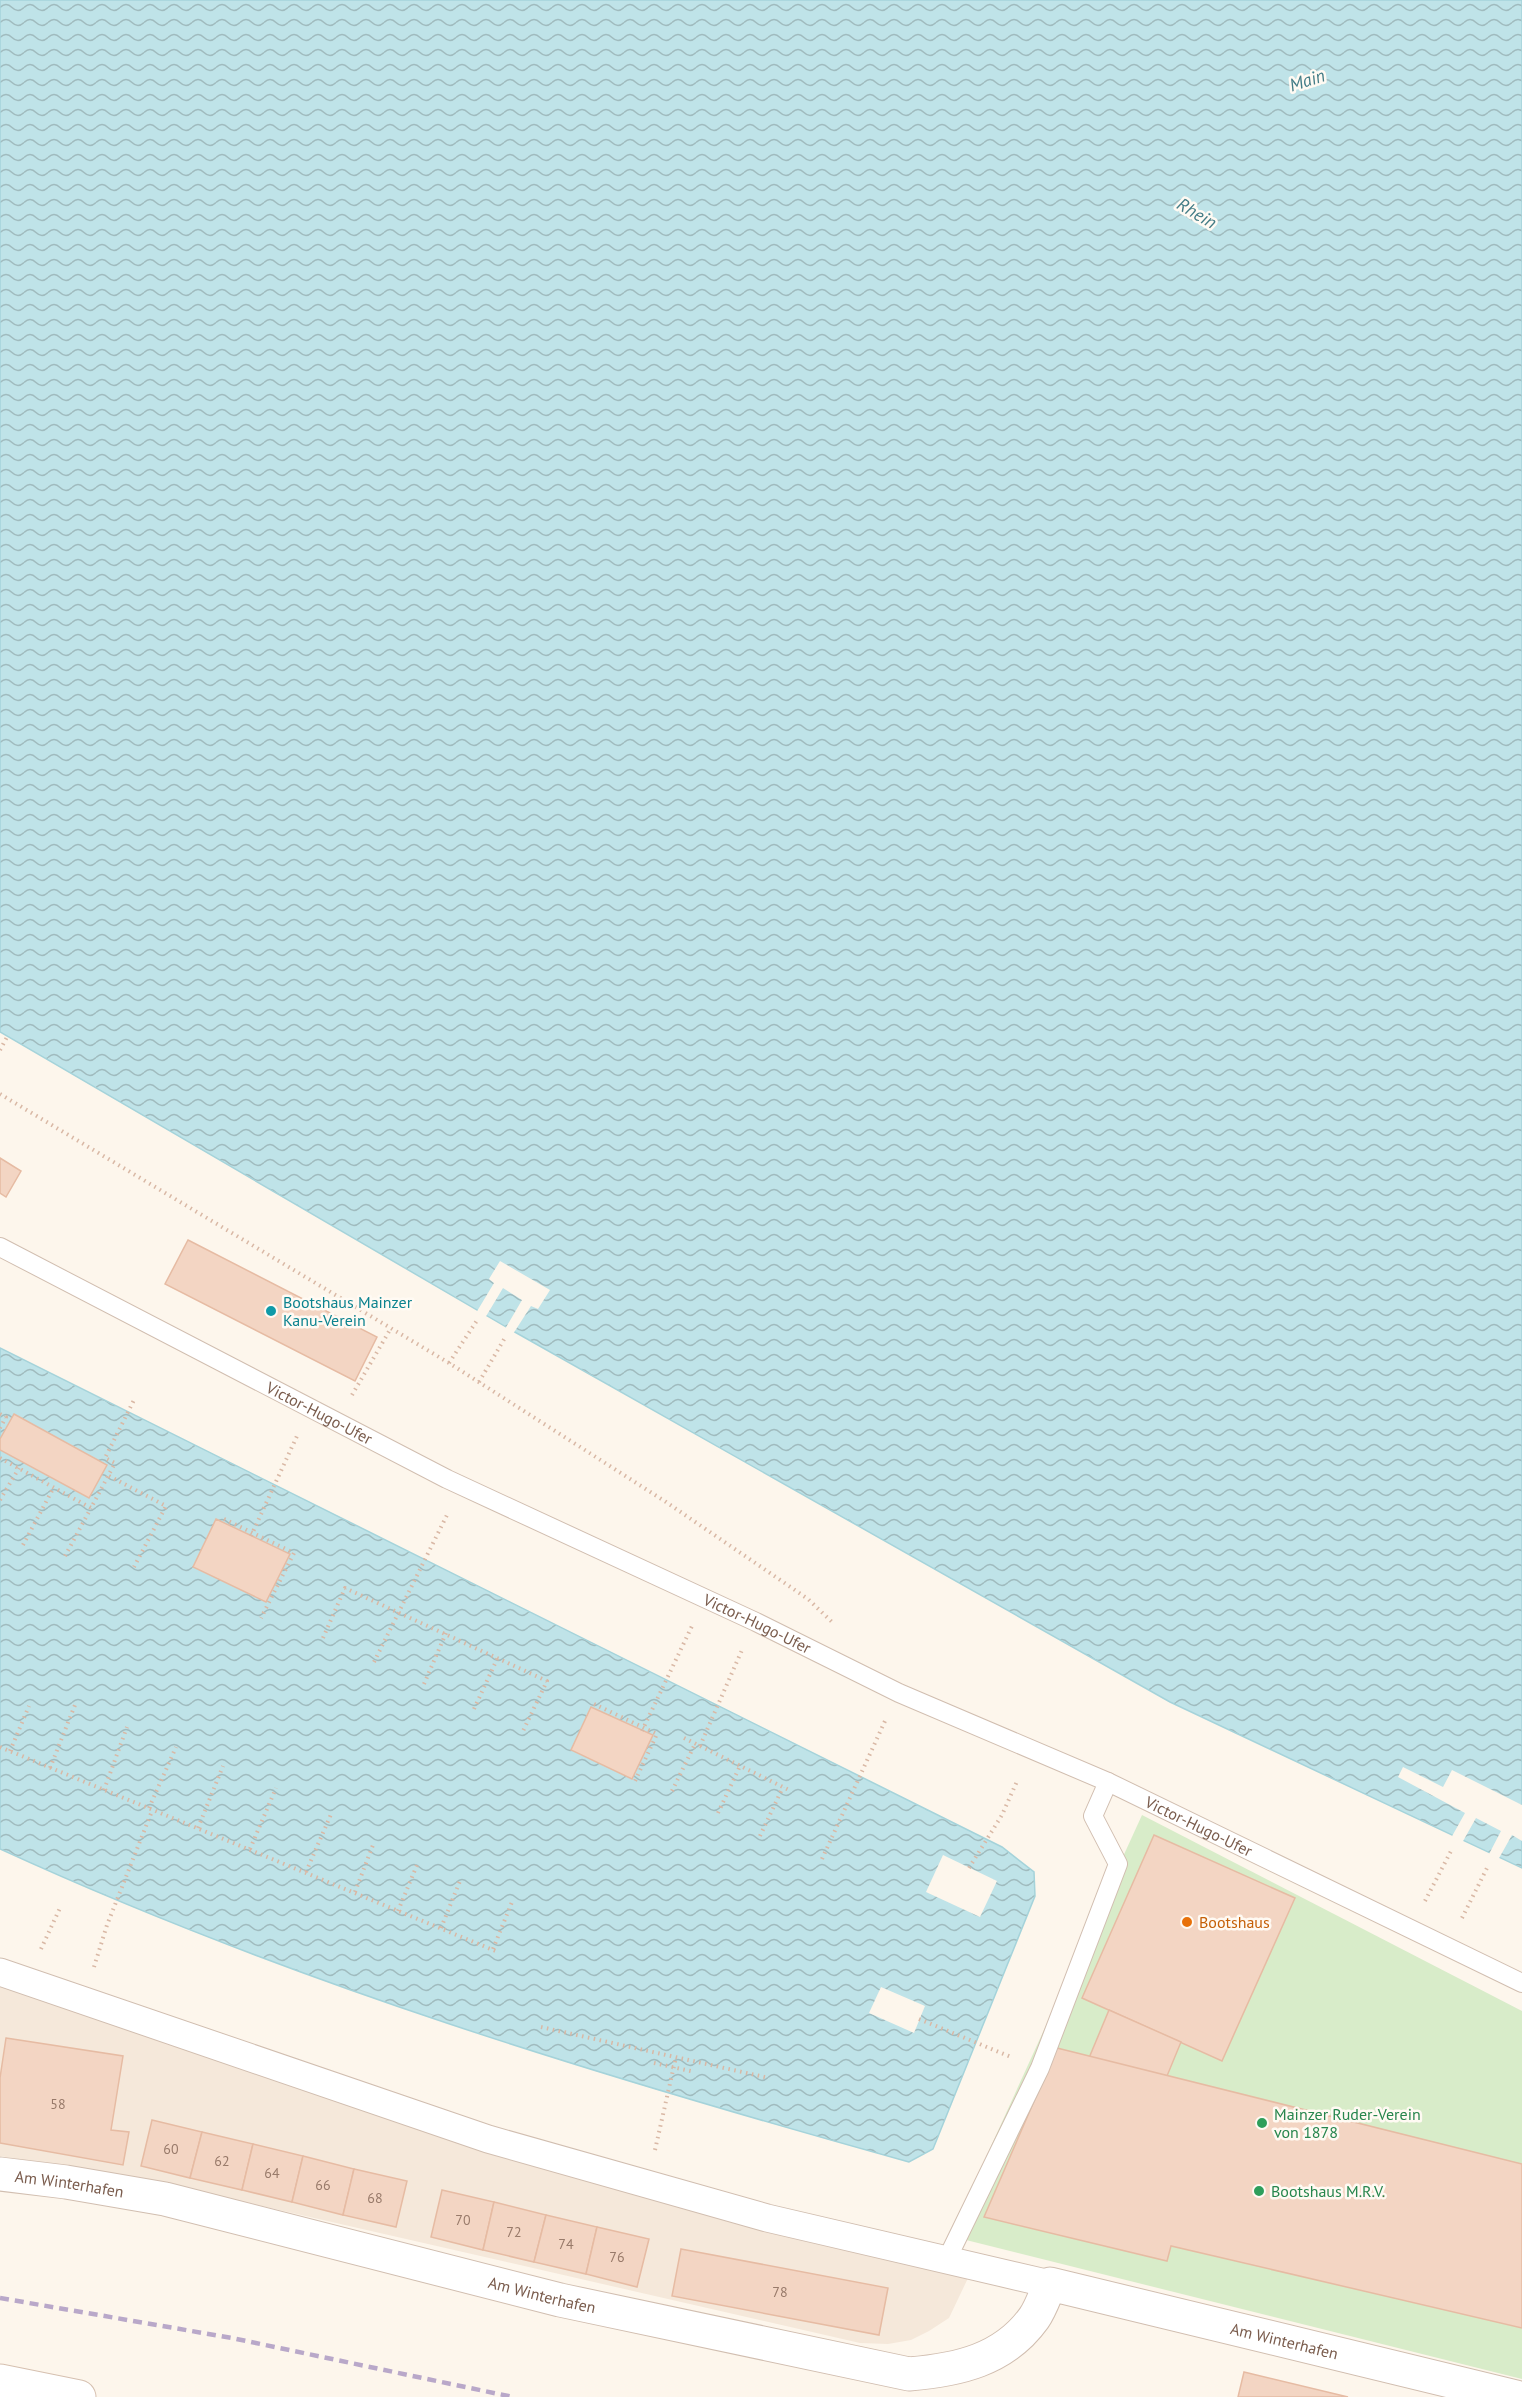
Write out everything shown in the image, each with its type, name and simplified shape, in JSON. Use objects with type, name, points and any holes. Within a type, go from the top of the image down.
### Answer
[{"type":"street","name":"Am Winterhafen","points":[[0,1972],[488,2139],[767,2218],[947,2259],[1516,2397]]},
{"type":"street","name":"Am Winterhafen","points":[[0,2174],[66,2182],[165,2199],[560,2300],[909,2374],[948,2370],[980,2360],[1008,2347],[1035,2317],[1050,2284]]},
{"type":"street","points":[[0,2381],[79,2397]]},
{"type":"lane","name":"Victor-Hugo-Ufer","points":[[0,1247],[447,1479],[756,1622],[844,1667],[1108,1782],[1522,1983]]},
{"type":"lane","points":[[947,2259],[1040,2068],[1118,1864],[1093,1816],[1108,1782]]},
{"type":"path","points":[[0,1050],[7,1037]]},
{"type":"path","points":[[0,1094],[449,1363],[666,1502],[798,1592],[836,1626]]},
{"type":"path","points":[[449,1363],[478,1319]]},
{"type":"path","points":[[337,1421],[391,1328]]},
{"type":"path","points":[[478,1382],[506,1336]]},
{"type":"path","points":[[65,1556],[115,1463],[105,1458],[135,1398]]},
{"type":"path","points":[[252,1534],[310,1408]]},
{"type":"path","points":[[0,1414],[6,1417],[0,1428]]},
{"type":"path","points":[[0,1458],[91,1508]]},
{"type":"path","points":[[0,1500],[19,1468]]},
{"type":"path","points":[[109,1476],[166,1506],[134,1567]]},
{"type":"path","points":[[23,1545],[54,1487]]},
{"type":"path","points":[[224,1519],[294,1553],[261,1618]]},
{"type":"path","points":[[374,1662],[433,1545]]},
{"type":"path","points":[[323,1638],[345,1588],[446,1633],[547,1681],[523,1731]]},
{"type":"path","points":[[424,1684],[446,1633]]},
{"type":"path","points":[[643,1729],[688,1634]]},
{"type":"path","points":[[700,1746],[739,1656]]},
{"type":"path","points":[[474,1708],[498,1658]]},
{"type":"path","points":[[594,1704],[657,1734],[635,1781]]},
{"type":"path","points":[[50,1768],[75,1705]]},
{"type":"path","points":[[10,1751],[29,1706]]},
{"type":"path","points":[[822,1859],[883,1726]]},
{"type":"path","points":[[104,1790],[127,1727]]},
{"type":"path","points":[[684,1738],[789,1790]]},
{"type":"path","points":[[672,1791],[695,1744]]},
{"type":"path","points":[[0,1747],[496,1951],[512,1902]]},
{"type":"path","points":[[83,2000],[107,1925],[176,1747]]},
{"type":"path","points":[[198,1828],[223,1766]]},
{"type":"path","points":[[718,1813],[740,1766]]},
{"type":"path","points":[[760,1836],[783,1786]]},
{"type":"path","points":[[969,1868],[1002,1815],[1015,1786]]},
{"type":"path","points":[[250,1849],[276,1788]]},
{"type":"path","points":[[306,1872],[332,1812]]},
{"type":"path","points":[[355,1892],[373,1845]]},
{"type":"path","points":[[1411,1929],[1451,1851]]},
{"type":"path","points":[[398,1911],[417,1865]]},
{"type":"path","points":[[1448,1947],[1487,1868]]},
{"type":"path","points":[[441,1928],[460,1881]]},
{"type":"path","points":[[919,2019],[1040,2068]]},
{"type":"path","points":[[541,2027],[769,2078]]},
{"type":"path","points":[[663,2121],[676,2057]]},
{"type":"path","points":[[654,2063],[694,2072]]},
{"type":"shaded area","points":[[0,1981],[969,2276],[949,2318],[929,2331],[911,2340],[888,2344],[860,2343],[153,2181],[0,2156]]},
{"type":"green space","name":"Mainzer Ruder-Verein von 1878","points":[[1142,1815],[1522,2011],[1522,2379],[950,2236]]},
{"type":"water","points":[[0,0],[1522,0],[1522,1868],[1170,1702],[513,1331],[0,1032]]},
{"type":"water","points":[[0,1348],[1002,1847],[1034,1872],[1035,1896],[933,2149],[909,2162],[563,2061],[334,1984],[222,1942],[0,1849]]},
{"type":"pier","points":[[500,1261],[550,1290],[538,1309],[531,1306],[513,1334],[505,1329],[522,1300],[503,1288],[485,1318],[476,1313],[494,1283],[489,1279]]},
{"type":"pier","points":[[1403,1767],[1443,1787],[1452,1770],[1522,1805],[1522,1841],[1512,1835],[1498,1860],[1488,1856],[1501,1831],[1476,1818],[1462,1843],[1451,1838],[1465,1813],[1398,1777]]},
{"type":"pier","points":[[943,1855],[997,1881],[980,1917],[926,1892]]},
{"type":"pier","points":[[881,1987],[925,2006],[914,2033],[869,2013]]},
{"type":"building","points":[[0,1158],[21,1171],[6,1197],[0,1193]]},
{"type":"building","name":"Bootshaus Mainzer Kanu-Verein","points":[[188,1240],[377,1337],[355,1381],[165,1284]]},
{"type":"building","points":[[14,1414],[107,1465],[89,1498],[0,1450],[0,1439]]},
{"type":"building","points":[[216,1519],[290,1554],[266,1602],[193,1567]]},
{"type":"building","points":[[591,1707],[653,1735],[632,1779],[571,1750]]},
{"type":"building","points":[[1154,1835],[1295,1898],[1222,2061],[1082,1998]]},
{"type":"building","points":[[1109,2010],[1181,2042],[1167,2076],[1089,2058]]},
{"type":"building","points":[[6,2038],[123,2056],[111,2130],[129,2132],[123,2165],[0,2143],[0,2078]]},
{"type":"building","name":"Bootshaus M.R.V.","points":[[1057,2048],[1522,2164],[1522,2328],[1171,2246],[1167,2261],[984,2217]]},
{"type":"building","points":[[152,2120],[202,2132],[190,2178],[141,2166]]},
{"type":"building","points":[[202,2132],[253,2144],[242,2190],[190,2178]]},
{"type":"building","points":[[253,2144],[303,2156],[292,2202],[242,2190]]},
{"type":"building","points":[[303,2156],[354,2169],[343,2215],[292,2202]]},
{"type":"building","points":[[354,2169],[407,2181],[396,2227],[343,2215]]},
{"type":"building","points":[[442,2190],[494,2202],[483,2250],[431,2237]]},
{"type":"building","points":[[494,2202],[546,2215],[534,2262],[483,2250]]},
{"type":"building","points":[[546,2215],[597,2227],[586,2274],[534,2262]]},
{"type":"building","points":[[597,2227],[649,2239],[637,2287],[586,2274]]},
{"type":"building","points":[[681,2249],[888,2288],[879,2335],[672,2296]]},
{"type":"building","points":[[1244,2372],[1348,2397],[1238,2397]]},
{"type":"railway","points":[[0,2298],[232,2338],[513,2397]]},
{"type":"place","name":"Bootshaus Mainzer Kanu-Verein","points":[[271,1311]]},
{"type":"place","name":"Bootshaus","points":[[1187,1922]]},
{"type":"place","name":"Mainzer Ruder-Verein von 1878","points":[[1262,2123]]},
{"type":"place","name":"Bootshaus M.R.V.","points":[[1259,2191]]},
{"type":"water label","name":"Main","points":[[1307,80]]},
{"type":"water label","name":"Rhein","points":[[1197,213]]}]
